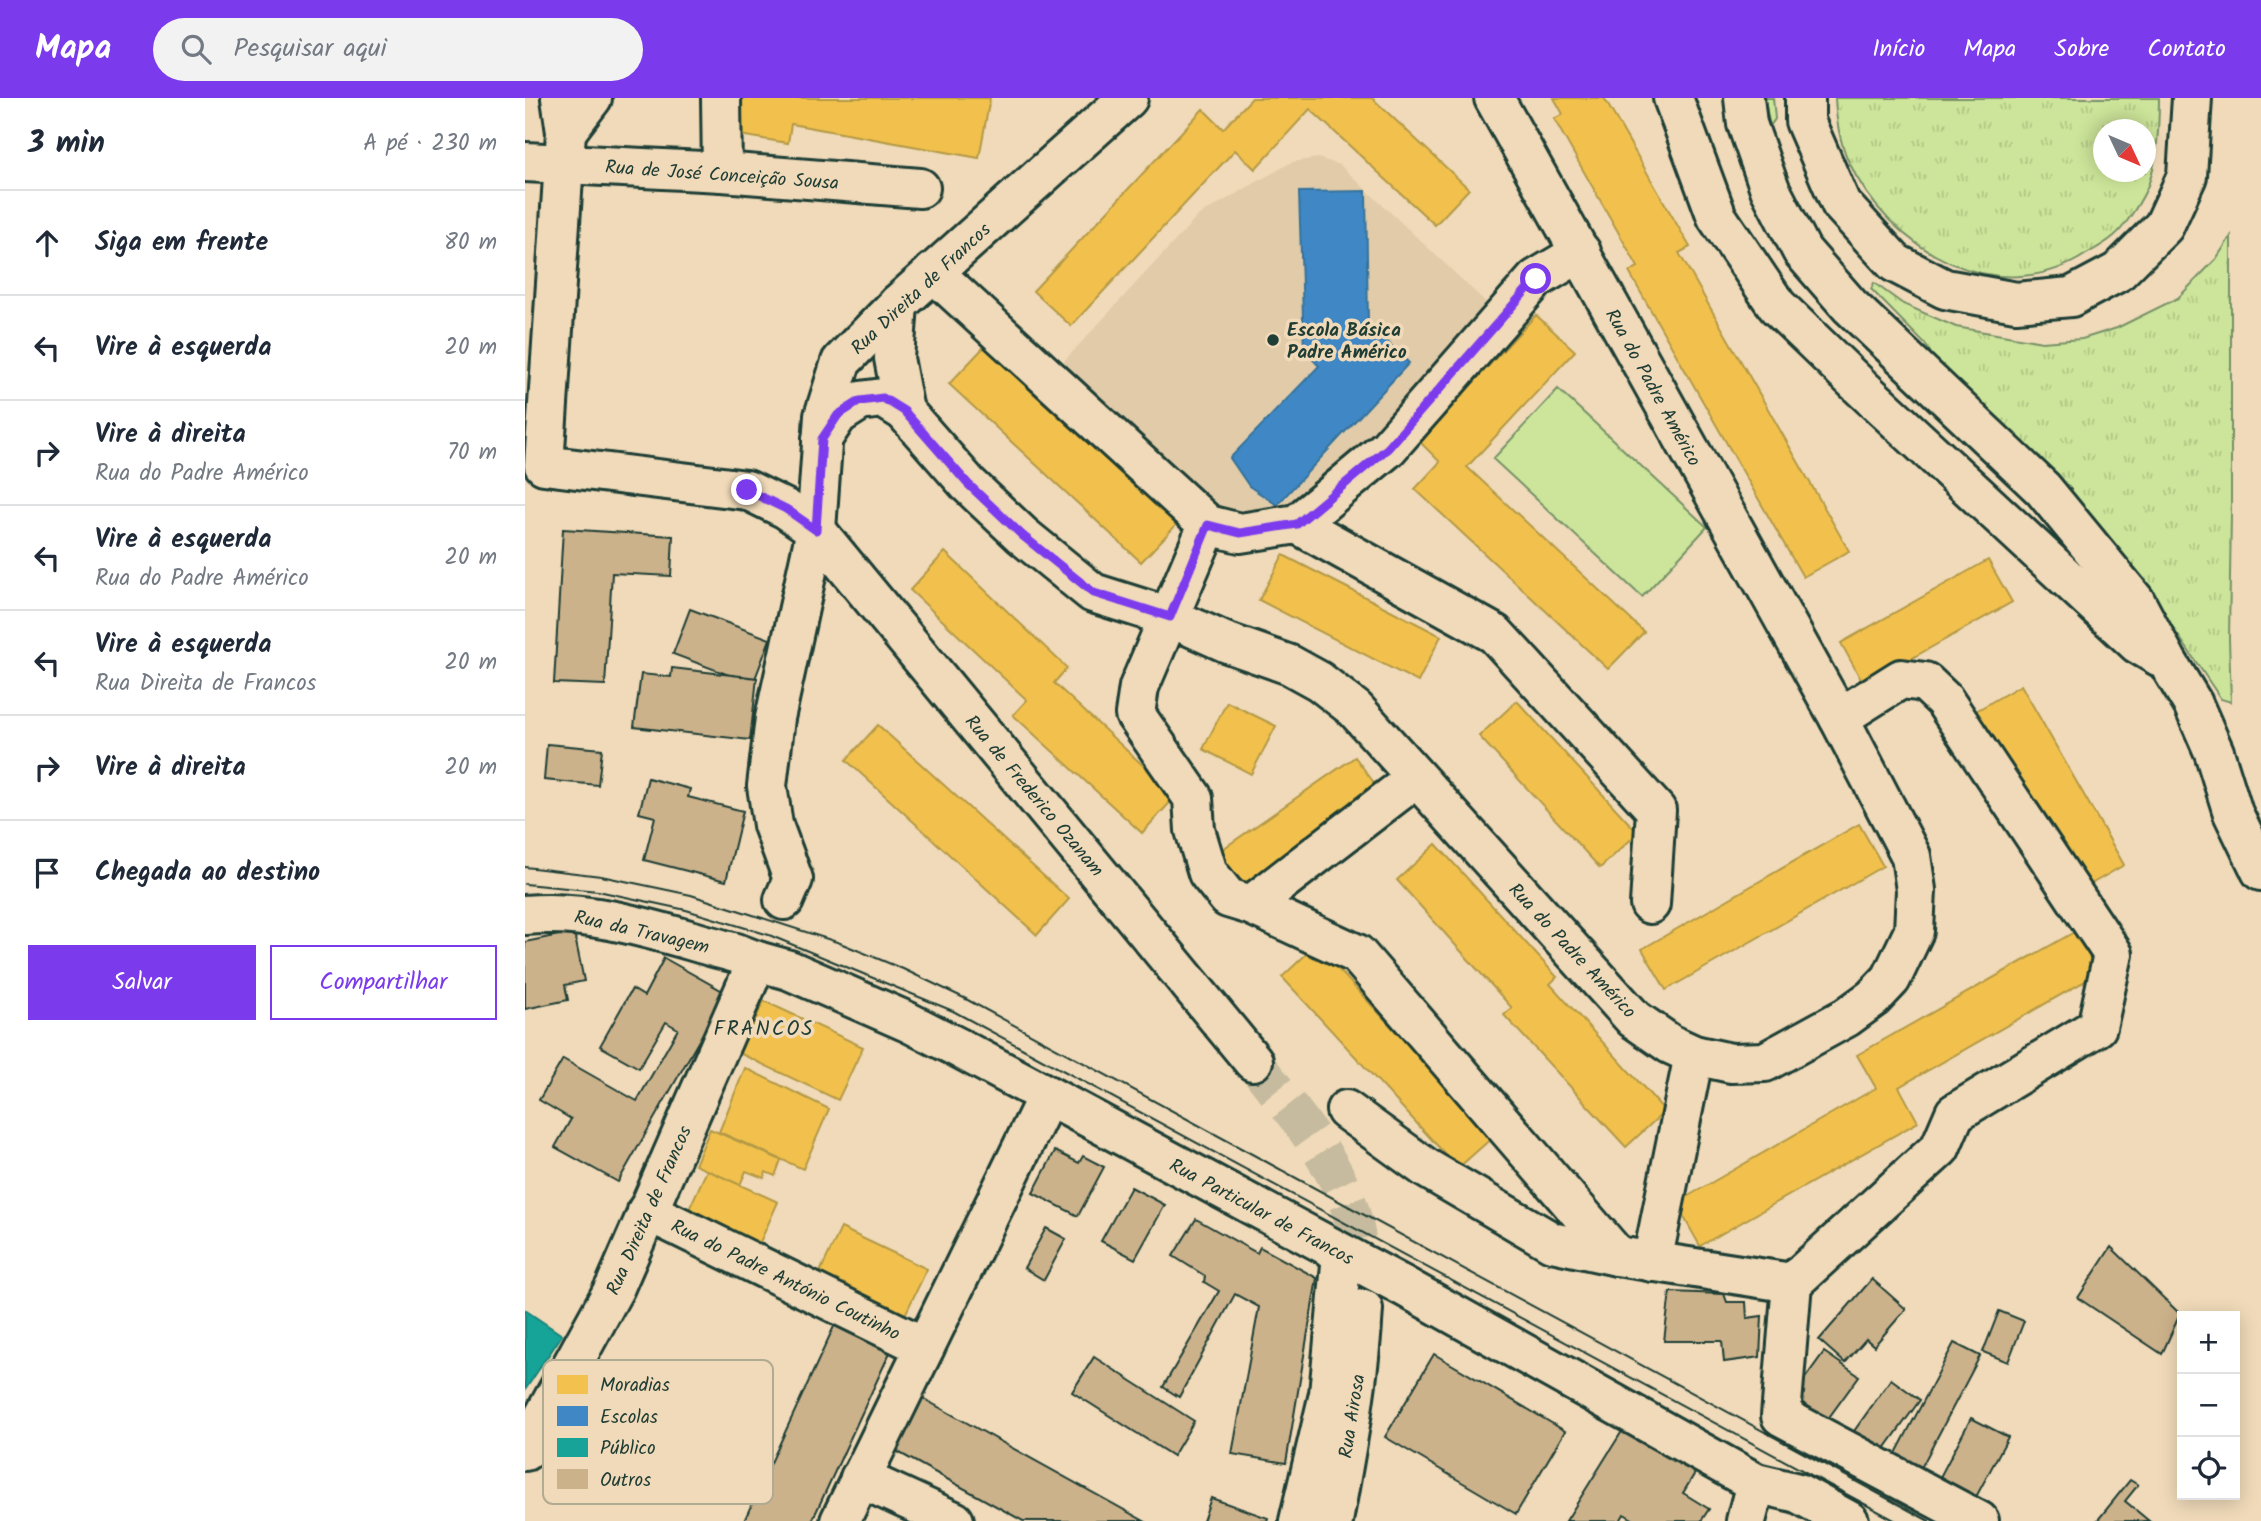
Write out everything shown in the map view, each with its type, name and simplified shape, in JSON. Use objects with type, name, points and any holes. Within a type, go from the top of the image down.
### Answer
[{"type":"main road","points":[[564,132],[592,98]]},
{"type":"main road","points":[[721,98],[722,172]]},
{"type":"main road","name":"Rua Direita de Francos","points":[[784,900],[793,879],[773,825],[767,786],[775,718],[816,530],[824,416],[841,362],[898,304],[1128,98]]},
{"type":"main road","name":"Rua do Padre Américo","points":[[822,439],[838,415],[860,401],[883,398],[904,411],[968,484],[1023,536],[1094,593],[1170,617],[1225,642],[1290,665],[1319,681],[1355,709],[1634,1018],[1670,1044],[1694,1055],[1731,1063],[1765,1062],[1847,1017],[1874,998],[1891,979],[1914,931],[1916,890],[1911,856],[1839,718],[1494,98]]},
{"type":"main road","points":[[1673,98],[1717,217],[1777,306],[2137,644],[2167,661]]},
{"type":"main road","points":[[1744,98],[1747,124],[1770,189],[1802,251],[1850,306],[2043,489],[2135,601],[2193,704],[2214,752],[2233,813],[2261,871]]},
{"type":"main road","points":[[1805,98],[1805,121],[1841,204],[1895,263],[1945,289],[2015,302],[2071,298],[2118,272],[2164,226],[2187,176],[2192,98]]},
{"type":"main road","name":"Rua de José Conceição Sousa","points":[[525,162],[564,132],[722,172],[920,188]]},
{"type":"main road","name":"Rua de Frederico Ozanam","points":[[564,132],[544,465],[747,490],[786,509],[816,530],[1253,1060]]},
{"type":"main road","points":[[933,272],[1208,525],[1240,533],[1297,524],[1388,448],[1536,279],[1581,252]]},
{"type":"main road","points":[[898,304],[894,358],[904,411]]},
{"type":"main road","points":[[1297,524],[1495,634],[1655,810],[1650,904]]},
{"type":"main road","points":[[1208,525],[1139,687],[1135,715],[1193,797],[1195,830],[1207,873],[1228,898],[1251,905],[1357,954],[1634,1259]]},
{"type":"main road","points":[[1839,718],[1901,679],[1925,682],[1944,699],[2113,954],[2097,1027],[1955,1113],[1940,1148],[1792,1283],[1781,1416],[1979,1521]]},
{"type":"main road","points":[[1251,905],[1416,778]]},
{"type":"main road","name":"Rua da Travagem","points":[[525,915],[548,913],[593,916],[758,961]]},
{"type":"main road","name":"Rua Direita de Francos","points":[[575,1360],[615,1287],[758,961]]},
{"type":"main road","name":"Rua Particular de Francos","points":[[758,961],[789,970],[908,1022],[1342,1254],[1756,1483],[1798,1493],[1849,1521]]},
{"type":"main road","points":[[1634,1259],[1694,1055]]},
{"type":"main road","name":"Rua do Padre António Coutinho","points":[[840,1521],[1047,1097]]},
{"type":"main road","points":[[1346,1110],[1426,1168],[1552,1242],[1634,1259],[1792,1283]]},
{"type":"main road","name":"Rua do Padre António Coutinho","points":[[647,1212],[925,1347]]},
{"type":"main road","points":[[1299,1521],[1329,1394],[1342,1254]]},
{"type":"main road","name":"Rua Airosa","points":[[1333,1521],[1360,1361],[1363,1309]]},
{"type":"main road","name":"Rua Direita de Francos","points":[[525,1451],[543,1418]]},
{"type":"main road","points":[[860,1478],[954,1521]]},
{"type":"main road","points":[[1746,1521],[1756,1483]]},
{"type":"shaded area","name":"Escola Básica Padre Américo","points":[[1318,158],[1340,165],[1492,308],[1389,424],[1330,475],[1293,500],[1275,508],[1251,511],[1206,505],[1053,373],[1199,215],[1292,162]]},
{"type":"green space","points":[[1764,98],[1773,98],[1775,119],[1770,126]]},
{"type":"green space","points":[[1835,98],[2159,98],[2156,150],[2156,119],[2093,119],[2093,182],[2149,182],[2139,203],[2122,227],[2105,243],[2053,270],[2018,276],[1983,273],[1949,262],[1918,244],[1890,221],[1866,192],[1848,160],[1837,122]]},
{"type":"green space","points":[[2231,236],[2231,702],[2221,699],[2180,638],[2094,525],[1871,289],[1874,283],[1903,304],[1956,327],[2042,342],[2082,339],[2117,328],[2178,298],[2216,259]]},
{"type":"green space","points":[[1558,389],[1707,527],[1642,597],[1493,459]]},
{"type":"building: Moradias","points":[[733,98],[990,98],[979,158],[791,124],[788,143],[727,133]]},
{"type":"building: Moradias","points":[[1252,98],[1372,98],[1469,189],[1435,225],[1310,109],[1255,169],[1235,150],[1071,326],[1033,291],[1203,109],[1223,129]]},
{"type":"building: Moradias","points":[[1554,98],[1604,98],[1690,247],[1679,253],[1849,551],[1803,577],[1629,272],[1638,267],[1554,119],[1563,114]]},
{"type":"building: Moradias","points":[[1536,315],[1575,351],[1467,467],[1644,632],[1608,669],[1415,489],[1440,462],[1419,441]]},
{"type":"building: Moradias","points":[[986,345],[1178,523],[1141,562],[949,384]]},
{"type":"building: Moradias","points":[[945,552],[1067,668],[1054,683],[1176,796],[1142,833],[1013,715],[1027,700],[910,590]]},
{"type":"building: Moradias","points":[[1283,555],[1441,636],[1418,682],[1259,600]]},
{"type":"building: Moradias","points":[[1988,560],[2012,602],[1864,685],[1841,643]]},
{"type":"building: Moradias","points":[[2021,685],[2124,865],[2079,891],[1976,711]]},
{"type":"building: Moradias","points":[[1517,701],[1638,833],[1600,868],[1479,736]]},
{"type":"building: Moradias","points":[[1227,702],[1276,726],[1251,774],[1203,749]]},
{"type":"building: Moradias","points":[[878,725],[1069,899],[1037,935],[846,760]]},
{"type":"building: Moradias","points":[[1355,757],[1383,795],[1245,894],[1217,853]]},
{"type":"building: Moradias","points":[[1859,824],[1883,866],[1666,990],[1642,949]]},
{"type":"building: Moradias","points":[[1436,844],[1557,977],[1550,984],[1665,1111],[1626,1147],[1504,1015],[1512,1008],[1397,880]]},
{"type":"building: Moradias","points":[[2076,931],[2099,973],[1899,1087],[1918,1122],[1700,1246],[1676,1203],[1876,1088],[1857,1055]]},
{"type":"building: Moradias","points":[[1316,945],[1493,1137],[1458,1168],[1282,977]]},
{"type":"building: Moradias","points":[[764,1001],[863,1047],[838,1100],[739,1053]]},
{"type":"building: Moradias","points":[[745,1068],[829,1109],[803,1169],[719,1132]]},
{"type":"building: Moradias","points":[[710,1129],[781,1160],[775,1176],[766,1172],[764,1178],[746,1171],[740,1185],[695,1165]]},
{"type":"building: Moradias","points":[[707,1170],[778,1202],[757,1249],[685,1218]]},
{"type":"building: Moradias","points":[[841,1228],[927,1269],[905,1315],[819,1274]]},
{"type":"building: Escolas","points":[[1366,191],[1368,323],[1409,363],[1277,505],[1249,486],[1230,458],[1319,366],[1304,350],[1299,192]]},
{"type":"building: Público","points":[[525,1310],[562,1335],[525,1390]]},
{"type":"building: Outros","points":[[563,529],[673,536],[671,576],[612,573],[605,685],[554,683]]},
{"type":"building: Outros","points":[[690,609],[770,639],[753,684],[673,654]]},
{"type":"building: Outros","points":[[672,668],[757,678],[750,740],[634,727],[641,674],[671,677]]},
{"type":"building: Outros","points":[[547,744],[602,749],[598,785],[544,780]]},
{"type":"building: Outros","points":[[648,778],[690,789],[688,797],[743,811],[726,881],[644,860],[655,817],[639,813]]},
{"type":"building: Outros","points":[[574,932],[584,981],[565,985],[568,1000],[525,1009],[525,942]]},
{"type":"building: Outros","points":[[664,958],[726,993],[618,1182],[555,1147],[571,1119],[539,1100],[563,1059],[637,1101],[678,1029],[666,1022],[639,1068],[600,1046],[632,989],[644,996]]},
{"type":"building: Outros","points":[[1055,1151],[1079,1163],[1083,1156],[1104,1167],[1078,1216],[1033,1193]]},
{"type":"building: Outros","points":[[1131,1187],[1165,1205],[1135,1259],[1101,1241]]},
{"type":"building: Outros","points":[[1196,1219],[1257,1253],[1260,1247],[1317,1278],[1286,1463],[1232,1454],[1259,1307],[1235,1294],[1179,1397],[1163,1387],[1219,1291],[1204,1282],[1205,1276],[1173,1256]]},
{"type":"building: Outros","points":[[1046,1228],[1066,1239],[1044,1280],[1024,1268]]},
{"type":"building: Outros","points":[[2111,1247],[2177,1311],[2177,1321],[2162,1354],[2078,1298]]},
{"type":"building: Outros","points":[[1872,1279],[1906,1309],[1874,1346],[1866,1339],[1845,1363],[1819,1340]]},
{"type":"building: Outros","points":[[1670,1292],[1724,1294],[1727,1302],[1746,1302],[1747,1318],[1762,1316],[1760,1357],[1724,1362],[1722,1341],[1664,1341]]},
{"type":"building: Outros","points":[[1999,1311],[2024,1321],[2008,1362],[1983,1352]]},
{"type":"building: Outros","points":[[836,1322],[892,1348],[812,1521],[744,1521],[752,1504],[773,1504],[773,1458]]},
{"type":"building: Outros","points":[[1954,1343],[1980,1356],[1920,1470],[1894,1457]]},
{"type":"building: Outros","points":[[1824,1352],[1859,1376],[1827,1420],[1793,1395]]},
{"type":"building: Outros","points":[[1434,1354],[1565,1431],[1516,1514],[1385,1437]]},
{"type":"building: Outros","points":[[1094,1357],[1194,1421],[1173,1456],[1072,1392]]},
{"type":"building: Outros","points":[[1891,1379],[1920,1400],[1881,1454],[1852,1434]]},
{"type":"building: Outros","points":[[906,1389],[1144,1521],[1023,1521],[878,1441]]},
{"type":"building: Outros","points":[[1971,1418],[2008,1437],[1976,1497],[1940,1477]]},
{"type":"building: Outros","points":[[1629,1420],[1701,1463],[1683,1493],[1709,1509],[1701,1521],[1636,1521],[1624,1514],[1620,1521],[1566,1521]]},
{"type":"building: Outros","points":[[2130,1480],[2138,1485],[2125,1501],[2149,1521],[2097,1521]]},
{"type":"building: Outros","points":[[1211,1498],[1268,1518],[1267,1521],[1203,1521]]},
{"type":"tunnel","points":[[1253,1061],[1316,1144],[1346,1198],[1357,1239],[1363,1309]]},
{"type":"tram line","points":[[525,867],[601,876],[691,895],[840,943],[903,969],[964,998],[1929,1521]]},
{"type":"tram line","points":[[525,884],[598,891],[686,910],[769,935],[953,1011],[1896,1521]]},
{"type":"place","name":"Escola Básica Padre Américo","points":[[1273,340]]},
{"type":"district","name":"FRANCOS","points":[[764,1028]]},
{"type":"route","points":[[747,490],[786,509],[816,530],[822,439],[838,415],[860,401],[883,398],[904,411],[968,484],[1023,536],[1094,593],[1170,617],[1208,525],[1240,533],[1297,524],[1388,448],[1536,279]]}]
